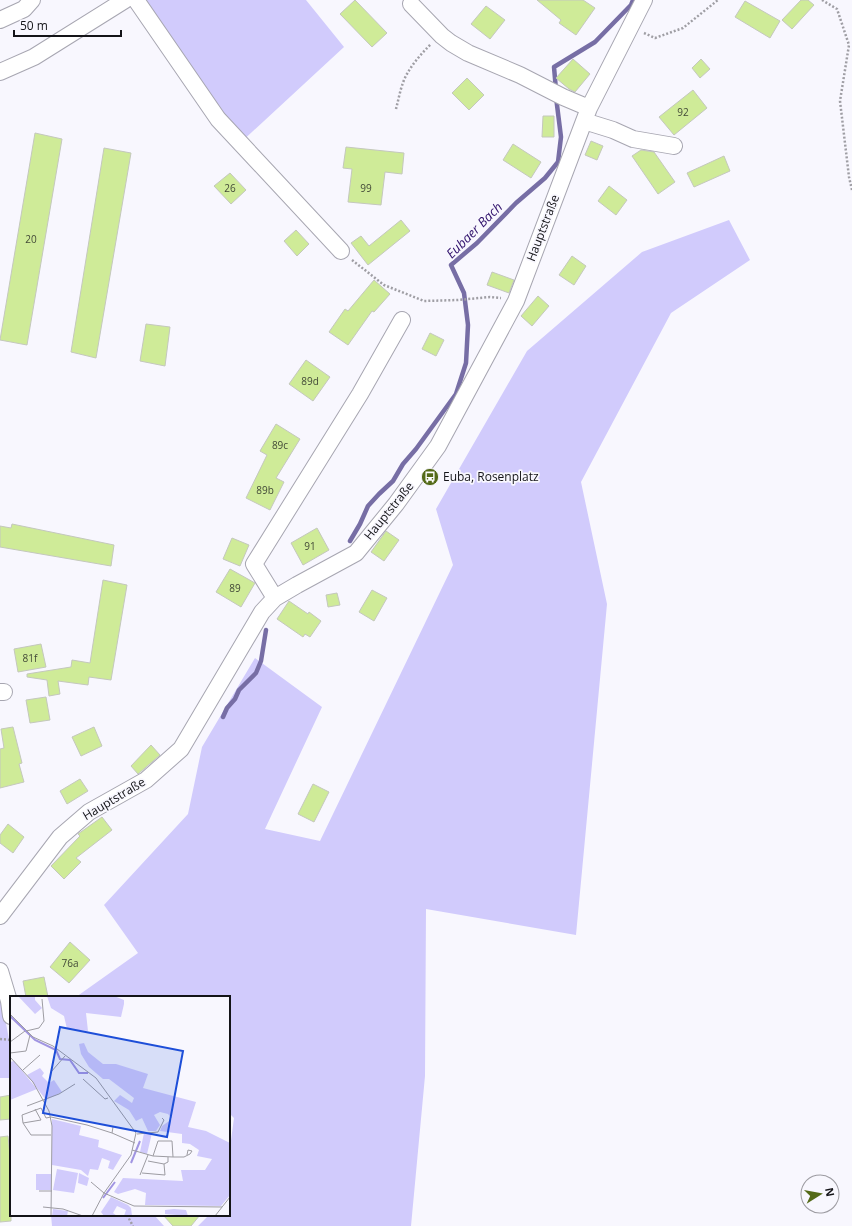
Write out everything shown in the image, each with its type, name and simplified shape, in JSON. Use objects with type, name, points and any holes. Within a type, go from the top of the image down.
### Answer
[{"type":"street","points":[[0,20],[24,9],[32,0]]},
{"type":"street","points":[[0,72],[34,57],[125,0]]},
{"type":"street","points":[[136,0],[218,119],[341,251]]},
{"type":"street","name":"Hauptstraße","points":[[0,916],[60,837],[89,812],[146,780],[182,749],[262,612],[275,598],[356,553],[396,504],[438,446],[516,301],[587,115],[644,0]]},
{"type":"street","points":[[411,4],[442,36],[468,53],[520,75],[563,97],[587,115],[613,130],[633,139],[674,146]]},
{"type":"street","points":[[275,598],[254,564],[348,414],[402,320]]},
{"type":"street","points":[[0,973],[10,1009]]},
{"type":"path","points":[[631,26],[655,38],[683,28],[718,0]]},
{"type":"path","points":[[822,0],[837,9],[849,45],[840,101],[849,177],[852,190]]},
{"type":"path","points":[[396,109],[407,74],[431,44],[442,36]]},
{"type":"path","points":[[341,251],[384,285],[424,301],[490,297],[516,301]]},
{"type":"path","points":[[0,1039],[10,1040]]},
{"type":"path","points":[[128,1216],[133,1226]]},
{"type":"shaded area","points":[[139,0],[306,0],[344,47],[238,145]]},
{"type":"shaded area","points":[[729,220],[750,260],[671,313],[581,482],[607,604],[576,935],[426,909],[425,1076],[411,1226],[198,1226],[208,1216],[230,1216],[230,1148],[234,1118],[230,1114],[230,996],[77,996],[138,953],[104,905],[188,814],[202,747],[255,658],[322,707],[265,829],[320,841],[453,565],[436,509],[527,351],[642,252]]},
{"type":"shaded area","points":[[2,1002],[10,1045],[10,1078],[0,1078],[0,1003]]},
{"type":"shaded area","points":[[51,1216],[155,1216],[164,1226],[52,1226]]},
{"type":"building","points":[[355,0],[387,33],[372,47],[340,14]]},
{"type":"building","points":[[537,0],[583,0],[595,8],[576,35],[559,23],[561,20]]},
{"type":"building","points":[[801,0],[808,0],[814,5],[792,29],[782,20]]},
{"type":"building","points":[[745,1],[780,21],[770,38],[735,17]]},
{"type":"building","points":[[486,6],[505,20],[490,39],[471,24]]},
{"type":"building","points":[[573,59],[590,74],[575,92],[556,78]]},
{"type":"building","points":[[701,59],[710,69],[700,78],[692,68]]},
{"type":"building","points":[[467,78],[484,95],[469,110],[452,93]]},
{"type":"building","points":[[693,90],[707,108],[674,135],[659,117]]},
{"type":"building","points":[[543,116],[554,116],[554,137],[542,137]]},
{"type":"building","points":[[35,133],[62,139],[27,345],[0,340]]},
{"type":"building","points":[[591,141],[603,146],[597,160],[585,155]]},
{"type":"building","points":[[513,144],[541,162],[531,178],[503,160]]},
{"type":"building","points":[[346,147],[404,153],[402,174],[385,172],[381,205],[348,202],[352,169],[343,168]]},
{"type":"building","points":[[104,148],[131,153],[96,358],[71,352]]},
{"type":"building","points":[[641,150],[654,152],[675,182],[658,194],[632,156]]},
{"type":"building","points":[[724,156],[730,171],[694,187],[687,173]]},
{"type":"building","points":[[230,173],[246,190],[231,204],[214,186]]},
{"type":"building","points":[[609,186],[627,200],[616,215],[598,201]]},
{"type":"building","points":[[401,220],[410,231],[368,265],[351,243],[361,236],[369,246]]},
{"type":"building","points":[[296,230],[309,244],[297,256],[284,241]]},
{"type":"building","points":[[572,256],[586,266],[574,285],[559,275]]},
{"type":"building","points":[[492,272],[514,280],[509,293],[487,285]]},
{"type":"building","points":[[374,280],[390,294],[374,312],[372,311],[348,345],[329,332],[345,309],[348,311]]},
{"type":"building","points":[[538,296],[549,306],[532,326],[521,316]]},
{"type":"building","points":[[146,324],[170,327],[165,366],[140,361]]},
{"type":"building","points":[[430,333],[444,340],[436,356],[422,349]]},
{"type":"building","points":[[306,360],[330,377],[313,401],[289,384]]},
{"type":"building","points":[[276,424],[300,439],[276,478],[284,482],[270,510],[246,498],[267,455],[260,451]]},
{"type":"building","points":[[12,524],[114,545],[111,566],[0,547],[0,526],[11,528]]},
{"type":"building","points":[[317,528],[329,550],[303,565],[291,543]]},
{"type":"building","points":[[386,531],[399,540],[384,561],[371,552]]},
{"type":"building","points":[[232,538],[249,545],[240,566],[223,559]]},
{"type":"building","points":[[230,569],[255,583],[241,607],[216,592]]},
{"type":"building","points":[[103,580],[127,585],[111,680],[89,677],[88,685],[58,681],[60,694],[49,696],[47,680],[27,677],[27,674],[71,667],[72,660],[90,663]]},
{"type":"building","points":[[372,590],[387,598],[374,621],[359,612]]},
{"type":"building","points":[[337,593],[340,605],[328,607],[326,595]]},
{"type":"building","points":[[289,601],[308,614],[309,612],[321,621],[310,637],[305,634],[303,637],[277,619]]},
{"type":"building","points":[[41,644],[46,667],[18,672],[14,649]]},
{"type":"building","points":[[46,697],[50,720],[30,723],[26,700]]},
{"type":"building","points":[[13,727],[22,763],[19,764],[24,782],[0,788],[0,749],[4,748],[1,729]]},
{"type":"building","points":[[94,727],[102,746],[81,756],[72,737]]},
{"type":"building","points":[[151,745],[160,755],[138,774],[131,766]]},
{"type":"building","points":[[80,779],[88,791],[67,804],[60,791]]},
{"type":"building","points":[[313,784],[329,792],[314,822],[298,814]]},
{"type":"building","points":[[102,817],[112,830],[76,858],[81,862],[64,879],[51,866],[80,836],[78,834]]},
{"type":"building","points":[[8,824],[24,837],[13,853],[0,843],[0,835]]},
{"type":"building","points":[[70,942],[90,960],[69,983],[50,967]]},
{"type":"building","points":[[44,977],[48,996],[26,996],[23,981]]},
{"type":"building","points":[[10,1095],[10,1119],[0,1120],[0,1097]]},
{"type":"building","points":[[8,1136],[10,1155],[11,1221],[0,1222],[0,1137]]},
{"type":"building","points":[[164,1216],[199,1216],[191,1226],[173,1226]]},
{"type":"waterway","name":"Eubaer Bach","points":[[556,90],[554,67],[595,42],[631,5],[633,0]]},
{"type":"waterway","name":"Eubaer Bach","points":[[350,541],[368,506],[393,481],[403,464],[416,449],[456,394],[466,363],[468,325],[464,293],[451,265],[477,243],[516,203],[545,178],[558,162],[561,137],[556,97]]},
{"type":"waterway","points":[[223,717],[239,690],[256,673],[261,661],[266,630]]},
{"type":"place","name":"Euba, Rosenplatz","points":[[430,477]]}]
